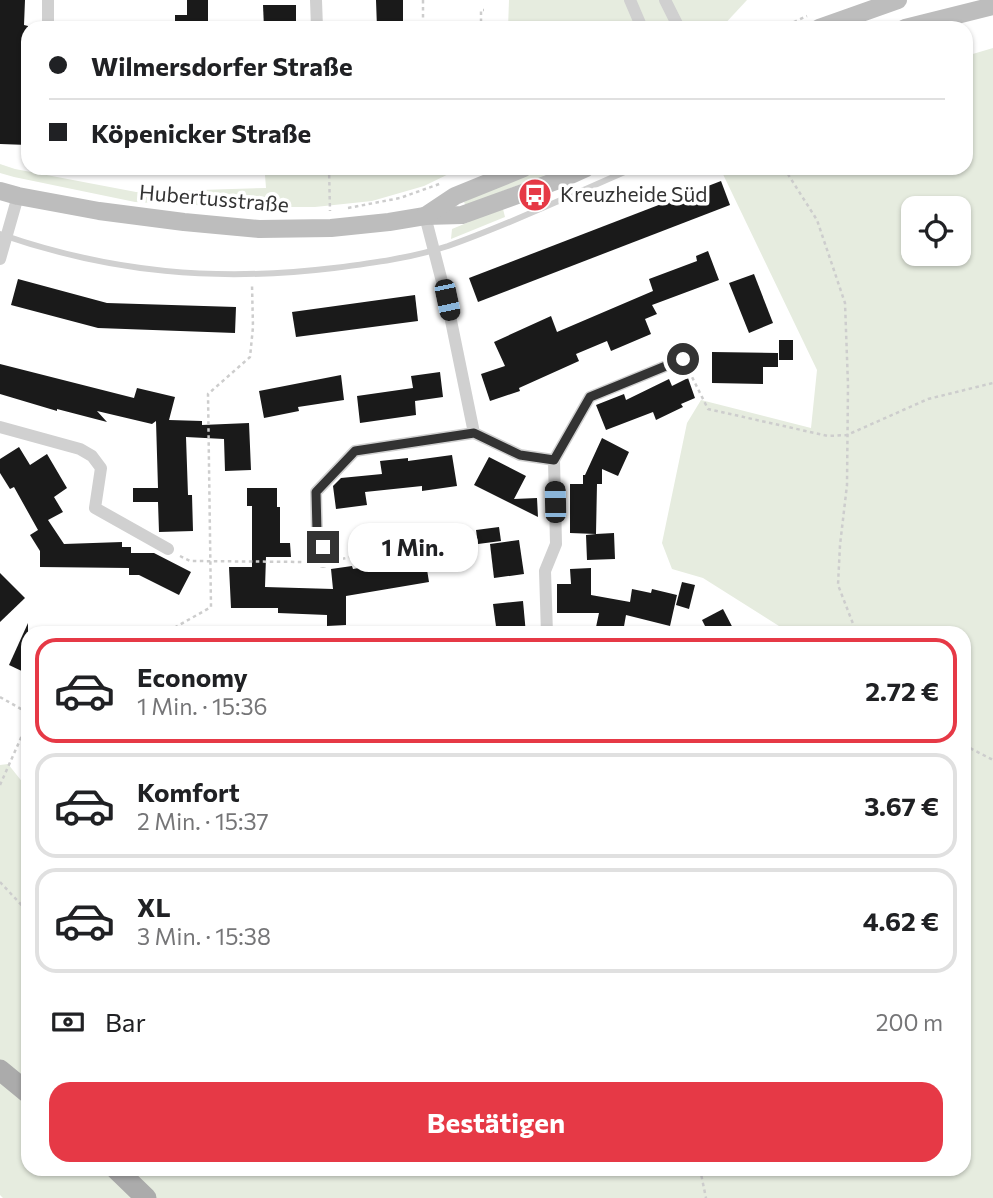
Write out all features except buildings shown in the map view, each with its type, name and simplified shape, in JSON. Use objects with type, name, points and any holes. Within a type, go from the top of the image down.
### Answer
[{"type":"main road","points":[[0,1070],[21,1087]]},
{"type":"main road","points":[[123,1176],[146,1198]]},
{"type":"street","points":[[48,0],[48,21]]},
{"type":"street","points":[[316,0],[317,21]]},
{"type":"street","points":[[630,0],[639,21]]},
{"type":"street","points":[[665,0],[676,21]]},
{"type":"street","points":[[839,21],[898,0]]},
{"type":"street","points":[[933,21],[993,6]]},
{"type":"street","name":"Hubertusstraße","points":[[425,216],[455,196],[507,175]]},
{"type":"street","name":"Hubertusstraße","points":[[0,191],[18,197],[99,211],[184,222],[259,229],[331,228],[425,216],[463,215],[571,175]]},
{"type":"street","points":[[0,259],[3,236],[18,197]]},
{"type":"street","points":[[425,216],[474,433]]},
{"type":"street","points":[[547,626],[545,571],[556,544],[554,460],[590,397],[683,359]]},
{"type":"street","points":[[0,427],[80,449],[92,456],[101,468],[95,509],[167,549]]},
{"type":"street","points":[[323,562],[323,547],[317,531],[316,492],[355,451],[474,433],[520,455],[554,460]]},
{"type":"lane","points":[[3,236],[116,266],[187,274],[285,274],[396,260],[434,250],[511,221],[618,175]]},
{"type":"path","points":[[423,0],[424,21]]},
{"type":"path","points":[[481,21],[481,10],[484,10]]},
{"type":"path","points":[[329,175],[331,228]]},
{"type":"path","points":[[788,175],[817,220],[845,303],[847,485],[838,585],[854,626]]},
{"type":"path","points":[[342,209],[400,198],[450,180]]},
{"type":"path","points":[[178,626],[211,607],[208,394],[250,357],[253,327],[252,275]]},
{"type":"path","points":[[683,359],[708,409],[828,436],[847,435],[928,399],[993,383]]},
{"type":"path","points":[[167,549],[190,561],[323,562],[414,545]]},
{"type":"path","points":[[0,697],[21,709]]},
{"type":"path","points":[[0,785],[21,738]]},
{"type":"path","points":[[971,749],[993,760]]},
{"type":"path","points":[[0,882],[21,904]]},
{"type":"path","points":[[701,1176],[706,1198]]},
{"type":"shaded area","points":[[509,0],[747,0],[728,21],[508,21]]},
{"type":"shaded area","points":[[993,48],[993,1198],[3,1198],[0,1195],[0,765],[8,764],[21,780],[21,1176],[971,1176],[971,626],[779,626],[703,578],[672,569],[662,543],[687,423],[701,400],[811,428],[817,370],[723,175],[973,175],[973,54]]},
{"type":"shaded area","points":[[0,164],[21,170],[21,175],[47,175],[136,192],[266,188],[265,175],[447,175],[424,186],[372,201],[315,207],[235,207],[135,202],[0,173]]},
{"type":"shaded area","points":[[522,175],[545,175],[500,192],[467,209],[464,202]]},
{"type":"shaded area","points":[[503,209],[505,217],[451,239],[452,229],[469,222],[470,217]]},
{"type":"place","name":"Kreuzheide Süd","points":[[535,195]]},
{"type":"route","points":[[323,547],[317,531],[316,492],[355,451],[474,433],[520,455],[554,460],[590,397],[683,359]]}]
